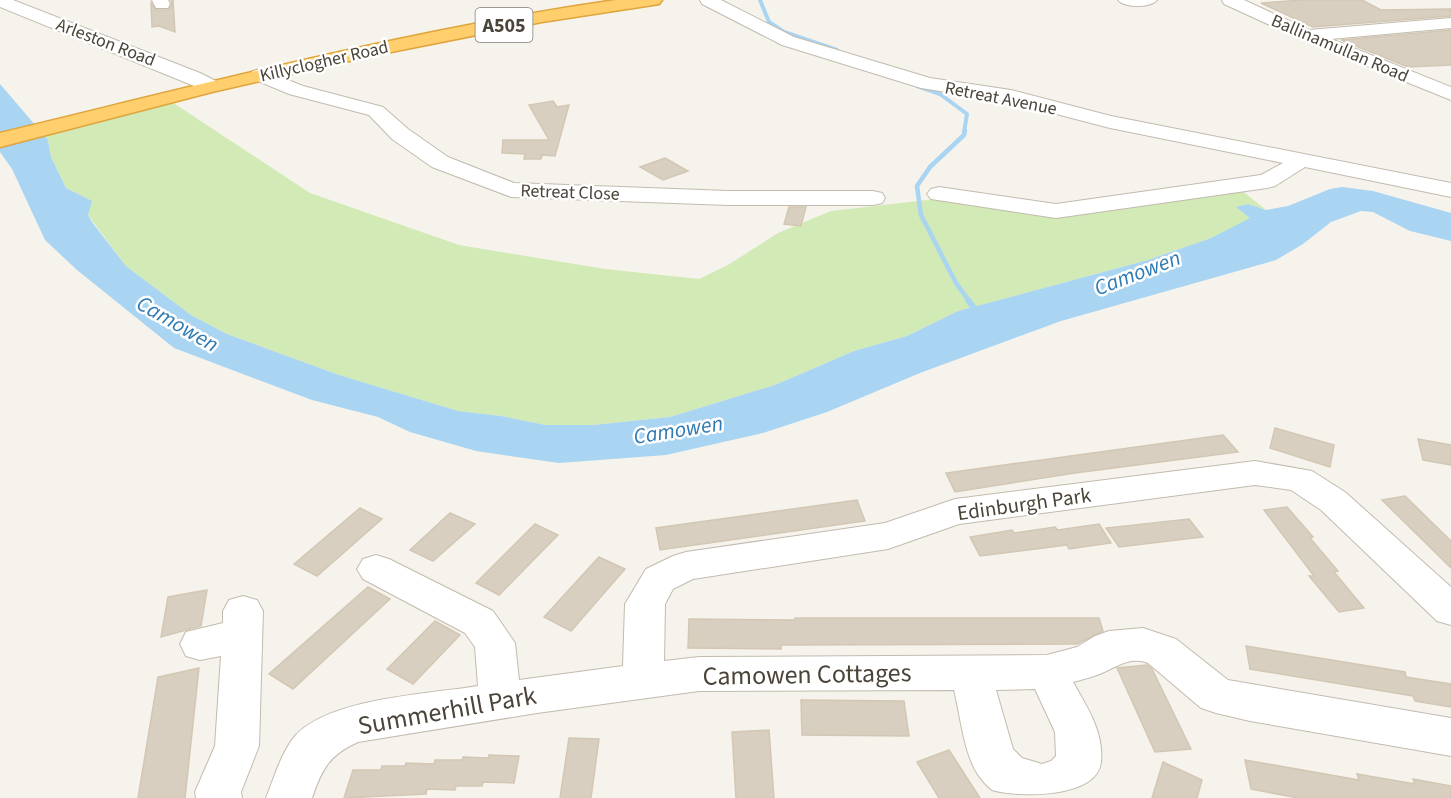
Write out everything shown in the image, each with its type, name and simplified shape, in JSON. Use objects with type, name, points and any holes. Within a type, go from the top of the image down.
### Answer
[{"type":"highway","name":"Killyclogher Road","points":[[0,140],[211,86],[395,45],[619,2],[653,0]]},
{"type":"street","name":"Retreat Avenue","points":[[708,0],[788,41],[903,78],[928,84],[1011,96],[1110,122],[1296,163],[1451,190]]},
{"type":"street","points":[[1126,0],[1149,0]]},
{"type":"street","name":"Ballinamullan Road","points":[[1230,0],[1306,35],[1451,94]]},
{"type":"street","name":"Arleston Road","points":[[0,1],[211,86]]},
{"type":"street","points":[[1306,35],[1451,23]]},
{"type":"street","points":[[1363,29],[1403,45]]},
{"type":"street","name":"Retreat Close","points":[[260,75],[296,90],[376,111],[400,134],[440,162],[511,190],[728,198],[873,198]]},
{"type":"street","points":[[939,194],[1056,211],[1267,181],[1296,163]]},
{"type":"street","name":"Edinburgh Park","points":[[643,680],[645,604],[659,579],[686,566],[888,536],[955,512],[1255,473],[1300,479],[1333,501],[1451,610]]},
{"type":"street","points":[[376,569],[479,622],[495,643],[500,700]]},
{"type":"street","points":[[200,644],[243,623],[237,746],[218,792],[219,798]]},
{"type":"street","name":"Camowen Cottages","points":[[643,680],[699,674],[1047,672],[1088,661],[1109,648],[1143,644],[1162,651],[1216,695],[1250,703],[1451,737]]},
{"type":"street","points":[[971,673],[993,760],[1008,776],[1042,785],[1066,777],[1079,764],[1077,732],[1047,672]]},
{"type":"street","name":"Summerhill Park","points":[[289,798],[304,757],[328,735],[353,724],[643,680]]},
{"type":"green space","points":[[166,98],[310,193],[459,245],[605,269],[699,279],[728,265],[778,233],[831,211],[936,199],[1023,210],[1240,189],[1266,210],[1248,204],[1237,207],[1251,218],[1211,238],[1148,260],[958,311],[907,336],[854,351],[775,385],[670,417],[593,425],[546,425],[501,416],[458,411],[339,375],[227,334],[191,315],[126,266],[88,215],[91,201],[66,188],[51,157],[48,140],[41,131]]},
{"type":"water","name":"Camowen","points":[[0,84],[48,140],[51,157],[66,188],[92,201],[88,215],[126,266],[191,315],[227,334],[339,375],[458,411],[501,416],[546,425],[593,425],[670,417],[775,385],[854,351],[907,336],[958,311],[1148,260],[1211,238],[1250,218],[1236,207],[1248,204],[1266,210],[1288,206],[1330,189],[1342,187],[1373,191],[1451,213],[1451,241],[1410,231],[1373,212],[1361,211],[1331,222],[1303,244],[1276,260],[1061,321],[920,373],[827,412],[763,433],[666,455],[559,463],[476,451],[410,432],[378,417],[312,400],[174,348],[77,270],[45,240],[12,169],[0,152]]},
{"type":"building","points":[[171,0],[173,0],[175,32],[159,26],[152,27],[151,3],[156,10],[168,10],[172,5]]},
{"type":"building","points":[[1362,0],[1381,10],[1451,9],[1451,16],[1313,27],[1261,3]]},
{"type":"building","points":[[1451,30],[1451,65],[1408,67],[1341,40]]},
{"type":"building","points":[[553,101],[557,107],[569,105],[555,156],[542,155],[541,159],[524,159],[525,154],[502,153],[503,140],[549,140],[529,105]]},
{"type":"building","points":[[665,158],[688,171],[663,180],[640,167]]},
{"type":"building","points":[[789,207],[806,207],[801,226],[784,224]]},
{"type":"building","points":[[1275,428],[1334,445],[1330,467],[1270,448]]},
{"type":"building","points":[[1223,435],[1238,452],[1075,473],[955,492],[946,473]]},
{"type":"building","points":[[1418,439],[1451,445],[1451,465],[1423,460]]},
{"type":"building","points":[[1405,496],[1451,541],[1451,568],[1382,500]]},
{"type":"building","points":[[857,500],[865,521],[660,550],[656,528]]},
{"type":"building","points":[[1287,507],[1313,537],[1310,538],[1338,571],[1334,572],[1364,608],[1339,612],[1309,576],[1314,576],[1264,510]]},
{"type":"building","points":[[360,508],[382,519],[317,576],[294,564]]},
{"type":"building","points":[[450,513],[475,524],[433,561],[410,550]]},
{"type":"building","points":[[1189,519],[1203,537],[1119,547],[1106,528]]},
{"type":"building","points":[[535,524],[558,535],[499,595],[476,583]]},
{"type":"building","points":[[1099,524],[1111,543],[1069,549],[1067,545],[980,556],[970,537],[1012,530],[1014,533],[1055,527],[1058,530]]},
{"type":"building","points":[[599,557],[625,569],[571,631],[544,617]]},
{"type":"building","points":[[368,587],[390,599],[293,689],[269,674]]},
{"type":"building","points":[[207,590],[201,626],[161,637],[168,597]]},
{"type":"building","points":[[795,618],[1099,618],[1103,631],[1077,644],[781,645],[781,649],[688,648],[689,619],[795,620]]},
{"type":"building","points":[[435,621],[460,635],[413,684],[387,669]]},
{"type":"building","points":[[1246,646],[1405,672],[1406,677],[1451,684],[1451,707],[1415,701],[1413,696],[1250,669]]},
{"type":"building","points":[[1147,665],[1152,669],[1191,749],[1155,752],[1117,668]]},
{"type":"building","points":[[199,668],[185,798],[138,798],[158,677]]},
{"type":"building","points":[[801,700],[904,701],[909,736],[802,735]]},
{"type":"building","points":[[769,730],[774,798],[736,798],[732,732]]},
{"type":"building","points":[[569,738],[599,739],[591,798],[560,798]]},
{"type":"building","points":[[949,750],[980,798],[939,798],[917,762]]},
{"type":"building","points":[[489,755],[519,756],[514,783],[483,782],[482,786],[456,786],[455,790],[427,789],[426,794],[344,798],[353,770],[381,770],[382,766],[405,766],[406,763],[434,764],[435,760],[462,760],[463,757],[489,758]]},
{"type":"building","points":[[1245,760],[1359,780],[1357,774],[1415,784],[1413,779],[1451,786],[1451,798],[1298,798],[1251,789]]},
{"type":"building","points":[[1163,762],[1202,780],[1197,798],[1152,798]]},
{"type":"waterway","points":[[760,0],[769,22],[784,32],[837,50]]},
{"type":"waterway","points":[[917,86],[940,94],[967,114],[964,132]]},
{"type":"waterway","points":[[965,131],[964,135],[930,167],[917,186],[921,215],[956,283],[969,301]]},
{"type":"waterway","points":[[968,300],[978,313]]}]
